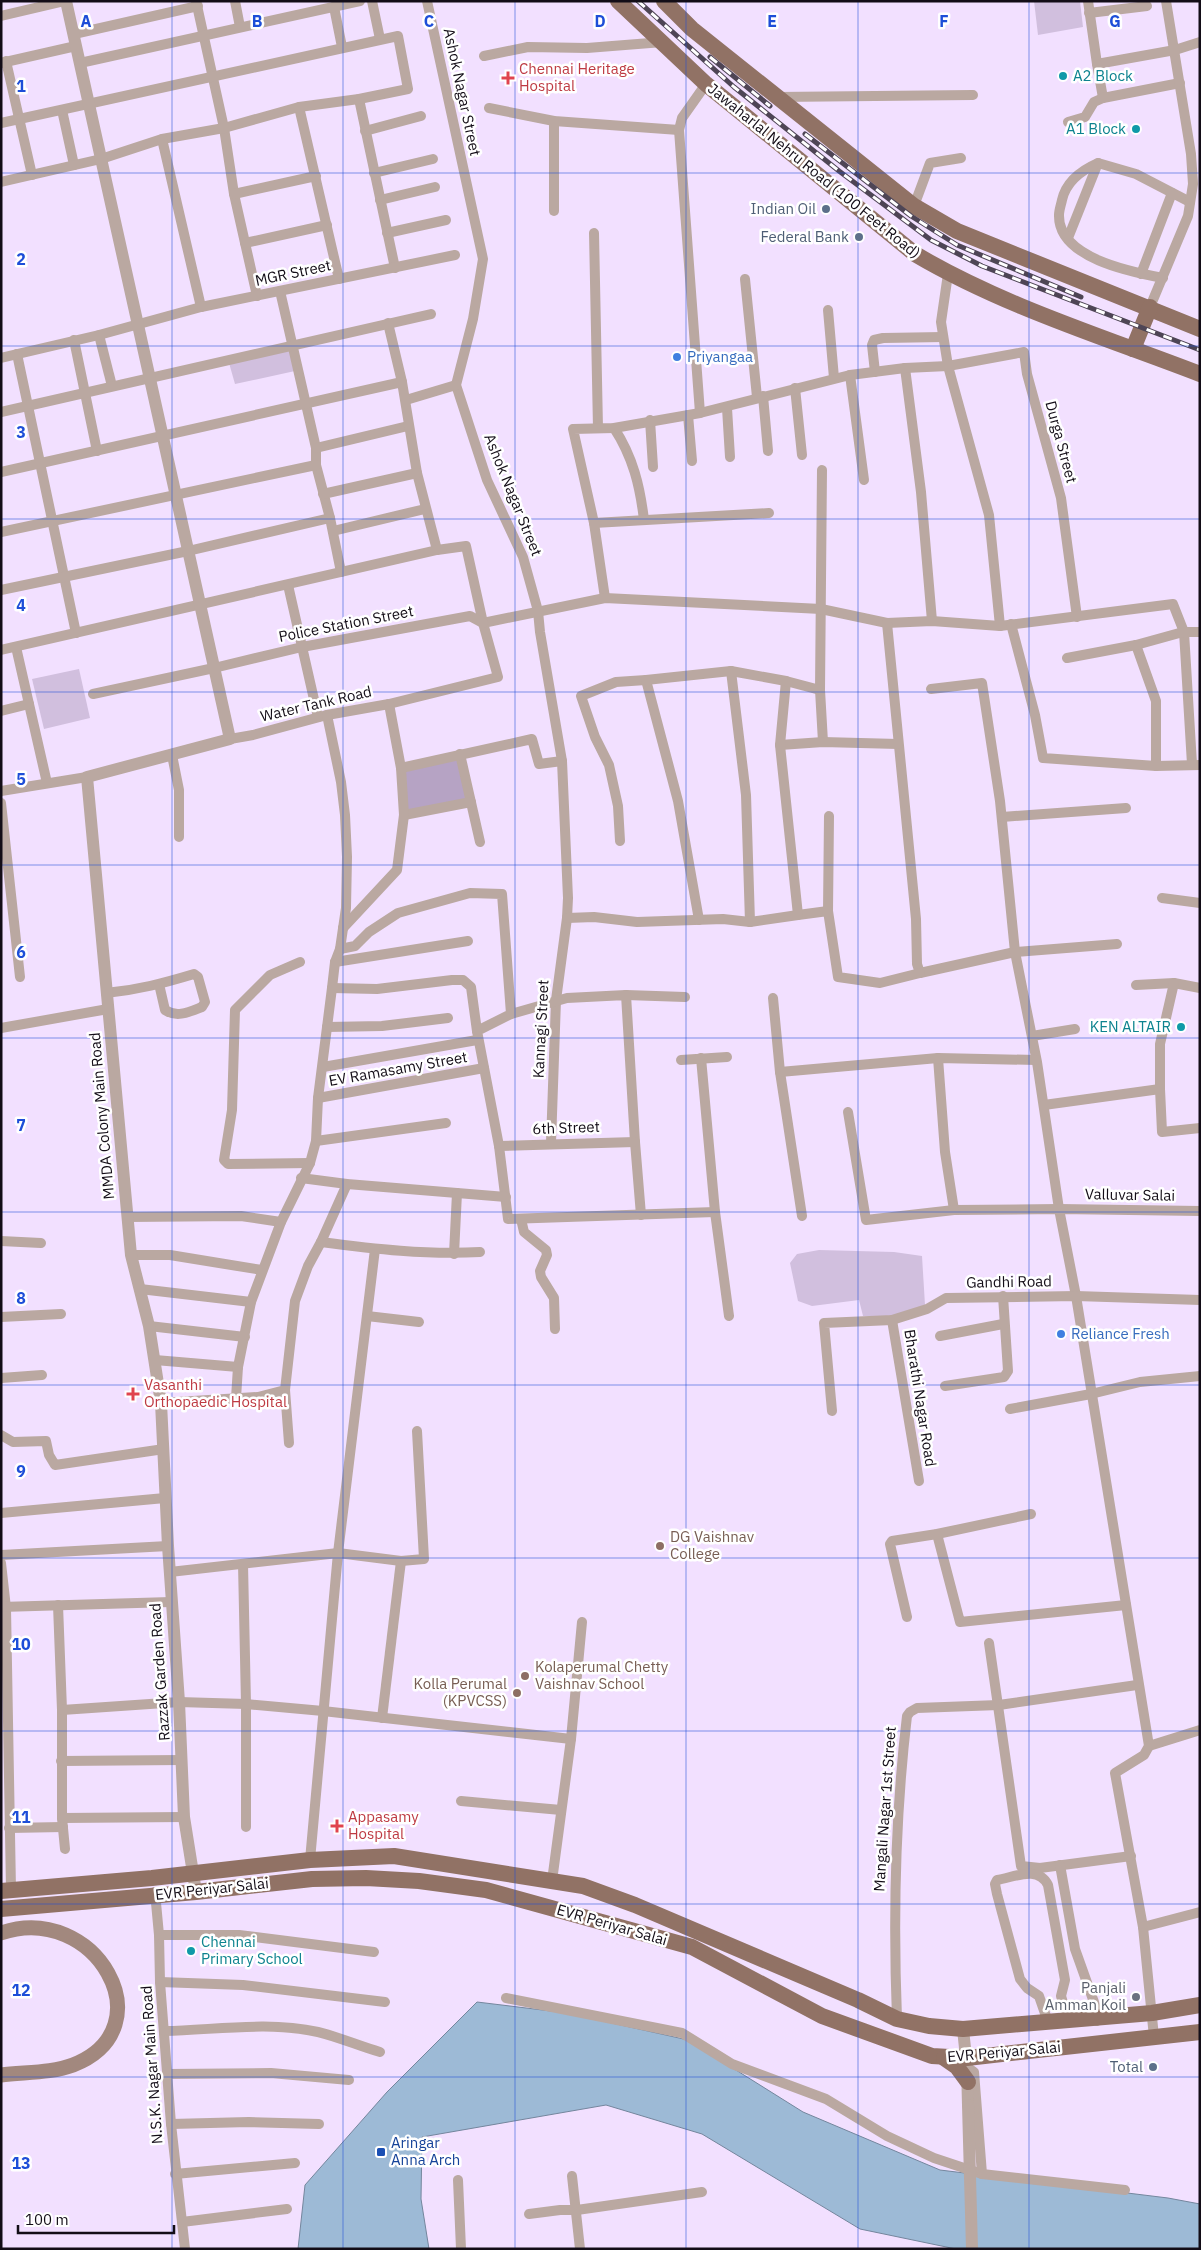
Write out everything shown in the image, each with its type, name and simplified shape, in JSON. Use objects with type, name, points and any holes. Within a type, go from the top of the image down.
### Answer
[{"type":"main road","name":"Jawaharlal Nehru Road (100 Feet Road)","points":[[618,1],[706,84],[914,254],[948,274],[1018,305],[1200,374]]},
{"type":"main road","points":[[664,1],[692,29],[914,206],[957,231],[1200,328]]},
{"type":"main road","points":[[1134,349],[1150,307]]},
{"type":"main road","name":"EVR Periyar Salai","points":[[6,1891],[152,1878],[310,1860],[394,1856],[583,1886],[635,1905],[858,2000],[897,2019],[929,2026],[963,2029],[1097,2019],[1200,2005]]},
{"type":"main road","name":"EVR Periyar Salai","points":[[1,1909],[196,1892],[312,1879],[366,1878],[418,1881],[486,1890],[692,1947],[822,2016],[896,2045],[944,2058],[967,2069],[1154,2037],[1200,2032]]},
{"type":"main road","points":[[1,1915],[20,1907]]},
{"type":"main road","points":[[1,1933],[22,1928],[48,1928],[72,1937],[100,1960],[110,1974],[116,1990],[116,2014],[107,2040],[95,2052],[72,2066],[1,2074]]},
{"type":"main road","points":[[944,2058],[958,2067],[967,2069]]},
{"type":"street","points":[[1,16],[65,1],[230,739]]},
{"type":"street","points":[[235,1],[240,27]]},
{"type":"street","points":[[80,63],[360,1]]},
{"type":"street","points":[[372,1],[380,39]]},
{"type":"street","name":"Ashok Nagar Street","points":[[427,1],[483,259],[473,319],[456,385],[487,480],[523,557],[538,611],[562,761],[567,918]]},
{"type":"street","points":[[1088,1],[1103,98]]},
{"type":"street","points":[[1150,307],[1188,216],[1196,180],[1176,50],[1166,1]]},
{"type":"street","points":[[32,174],[4,62],[197,4],[224,128],[234,194],[257,296]]},
{"type":"street","points":[[1089,12],[1147,6]]},
{"type":"street","points":[[334,7],[342,47]]},
{"type":"street","points":[[1,123],[398,36],[408,88],[359,99],[299,107],[224,128],[162,139],[101,159],[1,182]]},
{"type":"street","points":[[484,56],[528,47],[587,48],[663,42]]},
{"type":"street","points":[[1097,64],[1176,50],[1200,42]]},
{"type":"street","points":[[1068,122],[1085,117],[1094,102],[1103,98],[1180,83]]},
{"type":"street","points":[[700,413],[679,130],[682,118],[706,84]]},
{"type":"street","points":[[777,96],[973,95]]},
{"type":"street","points":[[359,99],[395,268]]},
{"type":"street","points":[[299,107],[339,279]]},
{"type":"street","points":[[489,108],[554,121],[679,130]]},
{"type":"street","points":[[62,110],[74,165]]},
{"type":"street","points":[[365,131],[421,116]]},
{"type":"street","points":[[554,121],[554,211]]},
{"type":"street","points":[[162,139],[201,307]]},
{"type":"street","points":[[914,206],[930,163],[961,158]]},
{"type":"street","points":[[374,173],[433,159]]},
{"type":"street","points":[[1162,278],[1106,264],[1074,246],[1068,238],[1059,216],[1064,191],[1078,174],[1098,163],[1136,174],[1190,202]]},
{"type":"street","points":[[1068,238],[1098,163]]},
{"type":"street","points":[[234,194],[316,176]]},
{"type":"street","points":[[380,200],[435,187]]},
{"type":"street","points":[[1141,274],[1172,193]]},
{"type":"street","points":[[387,233],[446,220]]},
{"type":"street","points":[[245,243],[327,225]]},
{"type":"street","points":[[594,233],[598,428]]},
{"type":"street","name":"MGR Street","points":[[1,358],[99,335],[201,307],[455,255]]},
{"type":"street","points":[[948,274],[941,322],[943,337],[948,366],[989,515],[1000,626]]},
{"type":"street","points":[[745,279],[768,451]]},
{"type":"street","points":[[280,291],[316,448],[316,465],[330,518],[341,572]]},
{"type":"street","points":[[828,310],[834,378]]},
{"type":"street","points":[[1,412],[431,314]]},
{"type":"street","points":[[388,323],[406,400],[408,426],[416,473],[437,550]]},
{"type":"street","points":[[99,335],[112,386]]},
{"type":"street","points":[[875,372],[872,345],[874,340],[883,338],[943,337]]},
{"type":"street","points":[[74,340],[97,451]]},
{"type":"street","name":"Durga Street","points":[[948,366],[1024,352],[1027,374],[1061,498],[1077,617]]},
{"type":"street","points":[[17,354],[30,405],[51,521],[76,633]]},
{"type":"street","points":[[605,598],[594,522],[573,429],[614,428],[650,420],[727,408],[760,397],[850,375],[904,368],[948,366]]},
{"type":"street","points":[[904,368],[921,492],[932,621]]},
{"type":"street","points":[[850,375],[864,480]]},
{"type":"street","points":[[1,472],[402,382]]},
{"type":"street","points":[[406,400],[456,385]]},
{"type":"street","points":[[795,388],[802,455]]},
{"type":"street","points":[[727,408],[730,457]]},
{"type":"street","points":[[688,415],[692,461]]},
{"type":"street","points":[[650,420],[653,467]]},
{"type":"street","points":[[316,448],[408,426]]},
{"type":"street","points":[[614,428],[623,442],[634,467],[644,520]]},
{"type":"street","points":[[1,532],[316,465]]},
{"type":"street","points":[[822,470],[820,690],[823,742]]},
{"type":"street","points":[[324,494],[416,473]]},
{"type":"street","points":[[333,531],[426,509]]},
{"type":"street","points":[[594,522],[769,513]]},
{"type":"street","points":[[1,590],[188,551],[330,518]]},
{"type":"street","points":[[1,650],[437,550],[466,546],[483,622],[605,598],[821,610],[887,623],[932,621],[1000,626],[1011,624],[1077,617],[1173,604],[1184,632],[1196,765],[1156,766],[1043,758],[1035,715],[1011,624]]},
{"type":"street","points":[[236,1398],[238,1367],[250,1302],[281,1222],[310,1163],[316,1141],[318,1098],[335,962],[340,949],[346,908],[347,857],[341,782],[302,647],[288,585]]},
{"type":"street","name":"Police Station Street","points":[[93,694],[302,647],[470,616],[483,622]]},
{"type":"street","name":"Water Tank Road","points":[[87,777],[322,716],[389,704],[498,677],[483,622]]},
{"type":"street","points":[[887,623],[916,919],[917,964],[920,973]]},
{"type":"street","points":[[1066,658],[1136,645],[1184,632],[1200,632]]},
{"type":"street","points":[[1136,645],[1156,701],[1156,766]]},
{"type":"street","points":[[16,647],[47,783]]},
{"type":"street","points":[[620,841],[618,806],[609,765],[595,736],[581,696],[616,682],[731,671],[786,681],[820,690]]},
{"type":"street","points":[[731,671],[746,795],[750,922]]},
{"type":"street","points":[[646,680],[678,801],[699,920]]},
{"type":"street","points":[[786,681],[780,745],[798,915]]},
{"type":"street","points":[[931,689],[982,683],[1002,817],[1015,952],[1044,1105],[1059,1209],[1076,1296],[1149,1746],[1144,1755],[1115,1772],[1143,1927],[1154,2037]]},
{"type":"street","points":[[1188,688],[1200,688]]},
{"type":"street","points":[[1,711],[29,704]]},
{"type":"street","points":[[342,928],[397,870],[404,815],[401,768],[389,704]]},
{"type":"street","points":[[401,768],[532,739],[539,764],[562,761]]},
{"type":"street","points":[[780,745],[823,742],[898,744]]},
{"type":"street","points":[[460,754],[480,842]]},
{"type":"street","points":[[172,755],[179,790],[179,837]]},
{"type":"street","points":[[1,791],[87,777]]},
{"type":"street","name":"MMDA Colony Main Road","points":[[87,777],[131,1255],[149,1326],[155,1360],[161,1403],[164,1449]]},
{"type":"street","points":[[404,815],[471,802]]},
{"type":"street","points":[[1,804],[20,977]]},
{"type":"street","points":[[1002,817],[1126,808]]},
{"type":"street","points":[[829,816],[828,911],[838,977],[880,982],[1015,952],[1117,944]]},
{"type":"street","points":[[340,949],[355,946],[369,932],[398,913],[470,893],[502,894],[511,1014]]},
{"type":"street","points":[[1162,898],[1200,903]]},
{"type":"street","points":[[567,918],[594,917],[637,922],[723,919],[750,922],[828,911]]},
{"type":"street","name":"Kannagi Street","points":[[551,1144],[556,1000],[567,918]]},
{"type":"street","points":[[335,962],[468,941]]},
{"type":"street","points":[[300,962],[270,975],[235,1010],[232,1110],[224,1160],[228,1164],[310,1163]]},
{"type":"street","points":[[106,993],[150,988],[159,984],[194,974],[198,977],[205,1002],[202,1008],[178,1015],[171,1015],[164,1010],[159,984]]},
{"type":"street","points":[[332,988],[377,989],[452,980],[463,980],[471,987],[477,1035],[499,1146],[508,1219],[715,1212]]},
{"type":"street","points":[[1174,983],[1160,1044],[1162,1132],[1200,1128]]},
{"type":"street","points":[[1136,985],[1174,983],[1200,988]]},
{"type":"street","points":[[626,995],[641,1215]]},
{"type":"street","points":[[323,1067],[477,1035],[511,1014],[556,1000],[626,995],[685,997]]},
{"type":"street","points":[[773,998],[780,1072],[802,1216]]},
{"type":"street","points":[[1,1028],[108,1009]]},
{"type":"street","points":[[327,1028],[382,1026],[448,1018]]},
{"type":"street","points":[[1032,1036],[1076,1029]]},
{"type":"street","points":[[681,1060],[727,1057]]},
{"type":"street","points":[[701,1058],[715,1212],[729,1316]]},
{"type":"street","points":[[780,1072],[938,1058],[1036,1060]]},
{"type":"street","points":[[938,1058],[945,1152],[954,1210]]},
{"type":"street","name":"EV Ramasamy Street","points":[[318,1098],[484,1068]]},
{"type":"street","points":[[1044,1105],[1160,1089]]},
{"type":"street","name":"Valluvar Salai","points":[[848,1112],[866,1220],[954,1210],[1200,1210]]},
{"type":"street","points":[[316,1141],[446,1123]]},
{"type":"street","name":"6th Street","points":[[499,1146],[635,1142]]},
{"type":"street","points":[[301,1178],[347,1184],[506,1196]]},
{"type":"street","points":[[289,1443],[285,1390],[295,1301],[308,1266],[347,1184]]},
{"type":"street","points":[[454,1254],[457,1193]]},
{"type":"street","points":[[128,1217],[241,1216],[281,1222]]},
{"type":"street","points":[[521,1219],[524,1232],[546,1250],[547,1255],[540,1271],[541,1277],[554,1298],[555,1329]]},
{"type":"street","points":[[1,1241],[41,1243]]},
{"type":"street","points":[[321,1242],[375,1249],[454,1254],[480,1252]]},
{"type":"street","points":[[310,1860],[338,1554],[375,1249]]},
{"type":"street","points":[[131,1255],[170,1254],[262,1270]]},
{"type":"street","points":[[140,1289],[250,1302]]},
{"type":"street","points":[[945,1386],[1004,1377],[1008,1372],[1003,1324],[1003,1296]]},
{"type":"street","name":"Gandhi Road","points":[[832,1411],[824,1324],[892,1320],[927,1308],[946,1298],[1076,1296],[1200,1300]]},
{"type":"street","points":[[1,1317],[61,1314]]},
{"type":"street","points":[[367,1316],[419,1322]]},
{"type":"street","name":"Bharathi Nagar Road","points":[[892,1320],[919,1481]]},
{"type":"street","points":[[940,1336],[1003,1324]]},
{"type":"street","points":[[149,1326],[245,1337]]},
{"type":"street","points":[[155,1360],[238,1367]]},
{"type":"street","points":[[1,1378],[42,1375]]},
{"type":"street","points":[[1010,1408],[1091,1394],[1140,1382],[1200,1376]]},
{"type":"street","points":[[161,1403],[258,1397],[285,1390]]},
{"type":"street","points":[[170,1572],[338,1554],[401,1561],[424,1559],[417,1431]]},
{"type":"street","points":[[1,1435],[13,1442],[46,1441],[49,1455],[55,1464],[164,1449]]},
{"type":"street","name":"Razzak Garden Road","points":[[164,1449],[165,1498],[179,1702],[184,1817],[196,1892]]},
{"type":"street","points":[[1,1513],[165,1498]]},
{"type":"street","points":[[907,1617],[890,1542],[938,1534],[1031,1514]]},
{"type":"street","points":[[938,1534],[960,1622],[1126,1605]]},
{"type":"street","points":[[1,1555],[168,1546]]},
{"type":"street","points":[[382,1718],[401,1561]]},
{"type":"street","points":[[1,1563],[4,1607],[9,1828],[6,1891]]},
{"type":"street","points":[[243,1564],[246,1827]]},
{"type":"street","points":[[4,1607],[171,1602]]},
{"type":"street","points":[[58,1605],[62,1710],[62,1822],[65,1849]]},
{"type":"street","points":[[552,1881],[571,1739],[582,1622]]},
{"type":"street","points":[[989,1644],[1021,1866],[1040,1868],[1131,1856]]},
{"type":"street","name":"Mangali Nagar 1st Street","points":[[897,2019],[894,1909],[896,1828],[906,1716],[918,1708],[999,1705],[1138,1685]]},
{"type":"street","points":[[62,1710],[179,1702],[246,1704],[571,1739]]},
{"type":"street","points":[[1149,1746],[1200,1730]]},
{"type":"street","points":[[61,1761],[182,1760]]},
{"type":"street","points":[[461,1800],[561,1810]]},
{"type":"street","points":[[9,1828],[62,1822],[184,1817]]},
{"type":"street","points":[[1060,1865],[1075,1949],[1095,2005],[1097,2019]]},
{"type":"street","points":[[1048,2022],[1039,1996],[1027,1988],[1020,1979],[996,1894],[995,1884],[997,1880],[1029,1874],[1040,1874],[1048,1885],[1065,1980],[1061,1996],[1068,2020]]},
{"type":"street","name":"N.S.K. Nagar Main Road","points":[[152,1878],[159,1935],[166,2074],[185,2249]]},
{"type":"street","points":[[1143,1927],[1200,1912]]},
{"type":"street","points":[[159,1935],[239,1934],[374,1952]]},
{"type":"street","points":[[160,1982],[243,1985],[385,2002]]},
{"type":"street","points":[[506,1998],[682,2033],[732,2064],[826,2099],[887,2136],[934,2158],[982,2174],[1125,2190]]},
{"type":"street","points":[[165,2031],[244,2027],[290,2029],[317,2032],[380,2052]]},
{"type":"street","points":[[963,2029],[967,2069],[972,2249]]},
{"type":"street","points":[[967,2069],[974,2072],[982,2174]]},
{"type":"street","points":[[166,2074],[271,2073],[349,2080]]},
{"type":"street","points":[[171,2124],[249,2122],[319,2124]]},
{"type":"street","points":[[176,2174],[295,2163]]},
{"type":"street","points":[[572,2176],[580,2249]]},
{"type":"street","points":[[458,2180],[461,2249]]},
{"type":"street","points":[[529,2214],[577,2210],[702,2192]]},
{"type":"street","points":[[182,2222],[287,2209]]},
{"type":"shaded area","points":[[1034,1],[1080,1],[1083,27],[1038,35]]},
{"type":"shaded area","points":[[290,350],[295,371],[235,384],[229,363]]},
{"type":"shaded area","points":[[79,669],[90,718],[44,729],[32,679]]},
{"type":"shaded area","points":[[460,757],[469,801],[407,812],[404,768]]},
{"type":"shaded area","points":[[819,1250],[894,1252],[922,1256],[925,1305],[892,1316],[863,1316],[859,1300],[812,1306],[798,1301],[790,1263],[797,1254]]},
{"type":"water","points":[[477,2002],[567,2013],[688,2040],[803,2112],[940,2170],[1168,2198],[1200,2204],[1200,2249],[956,2249],[860,2229],[702,2134],[606,2105],[422,2137],[421,2199],[429,2249],[298,2249],[305,2185],[387,2092]]},
{"type":"railway","points":[[638,1],[734,87],[839,171],[931,240],[982,266],[1200,350]]},
{"type":"railway","points":[[710,57],[770,106]]},
{"type":"railway","points":[[805,134],[911,216],[957,245],[1081,297]]},
{"type":"place","name":"A2 Block","points":[[1063,76]]},
{"type":"place","name":"Chennai Heritage Hospital","points":[[508,78]]},
{"type":"place","name":"A1 Block","points":[[1136,129]]},
{"type":"place","name":"Indian Oil","points":[[826,209]]},
{"type":"place","name":"Federal Bank","points":[[859,237]]},
{"type":"place","name":"Priyangaa","points":[[677,357]]},
{"type":"place","name":"KEN ALTAIR","points":[[1181,1027]]},
{"type":"place","name":"Reliance Fresh","points":[[1061,1334]]},
{"type":"place","name":"Vasanthi Orthopaedic Hospital","points":[[133,1394]]},
{"type":"place","name":"DG Vaishnav College","points":[[660,1546]]},
{"type":"place","name":"Kolaperumal Chetty Vaishnav School","points":[[525,1676]]},
{"type":"place","name":"Kolla Perumal (KPVCSS)","points":[[517,1693]]},
{"type":"place","name":"Appasamy Hospital","points":[[337,1826]]},
{"type":"place","name":"Chennai Primary School","points":[[191,1951]]},
{"type":"place","name":"Panjali Amman Koil","points":[[1136,1997]]},
{"type":"place","name":"Total","points":[[1153,2067]]},
{"type":"place","name":"Aringar Anna Arch","points":[[381,2152]]}]
